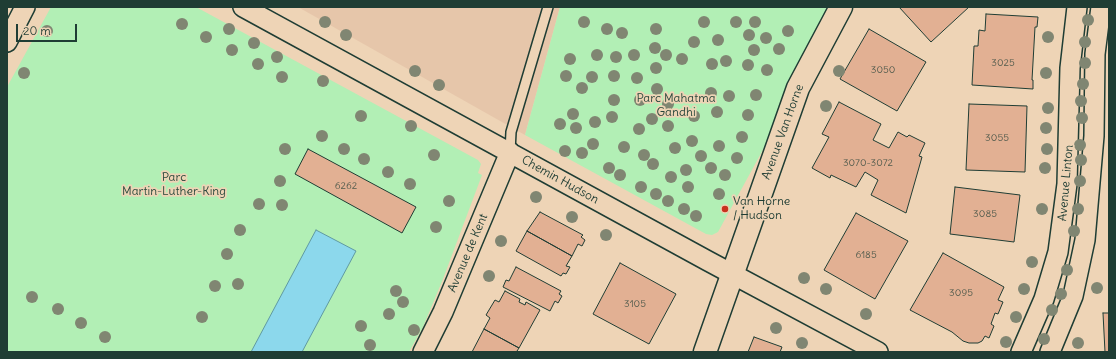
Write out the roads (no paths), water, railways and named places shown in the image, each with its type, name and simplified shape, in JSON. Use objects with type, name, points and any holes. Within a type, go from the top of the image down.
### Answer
[{"type":"main road","name":"Avenue Van Horne","points":[[705,352],[798,88],[841,7]]},
{"type":"street","points":[[7,42],[26,7]]},
{"type":"street","name":"Chemin Hudson","points":[[243,7],[878,352]]},
{"type":"street","name":"Avenue Linton","points":[[1021,352],[1044,299],[1058,252],[1067,184],[1070,68],[1077,7]]},
{"type":"street","name":"Avenue Linton","points":[[1050,352],[1073,296],[1085,240],[1094,136],[1096,54],[1101,7]]},
{"type":"street","name":"Avenue de Kent","points":[[423,352],[443,312],[510,152]]},
{"type":"lane","points":[[510,152],[511,132],[548,7]]},
{"type":"water","points":[[316,230],[356,251],[302,352],[251,352]]},
{"type":"place","name":"Van Horne / Hudson","points":[[725,209]]},
{"type":"park label","name":"Parc Mahatma Gandhi","points":[[676,106]]},
{"type":"park label","name":"Parc Martin-Luther-King","points":[[174,185]]}]
